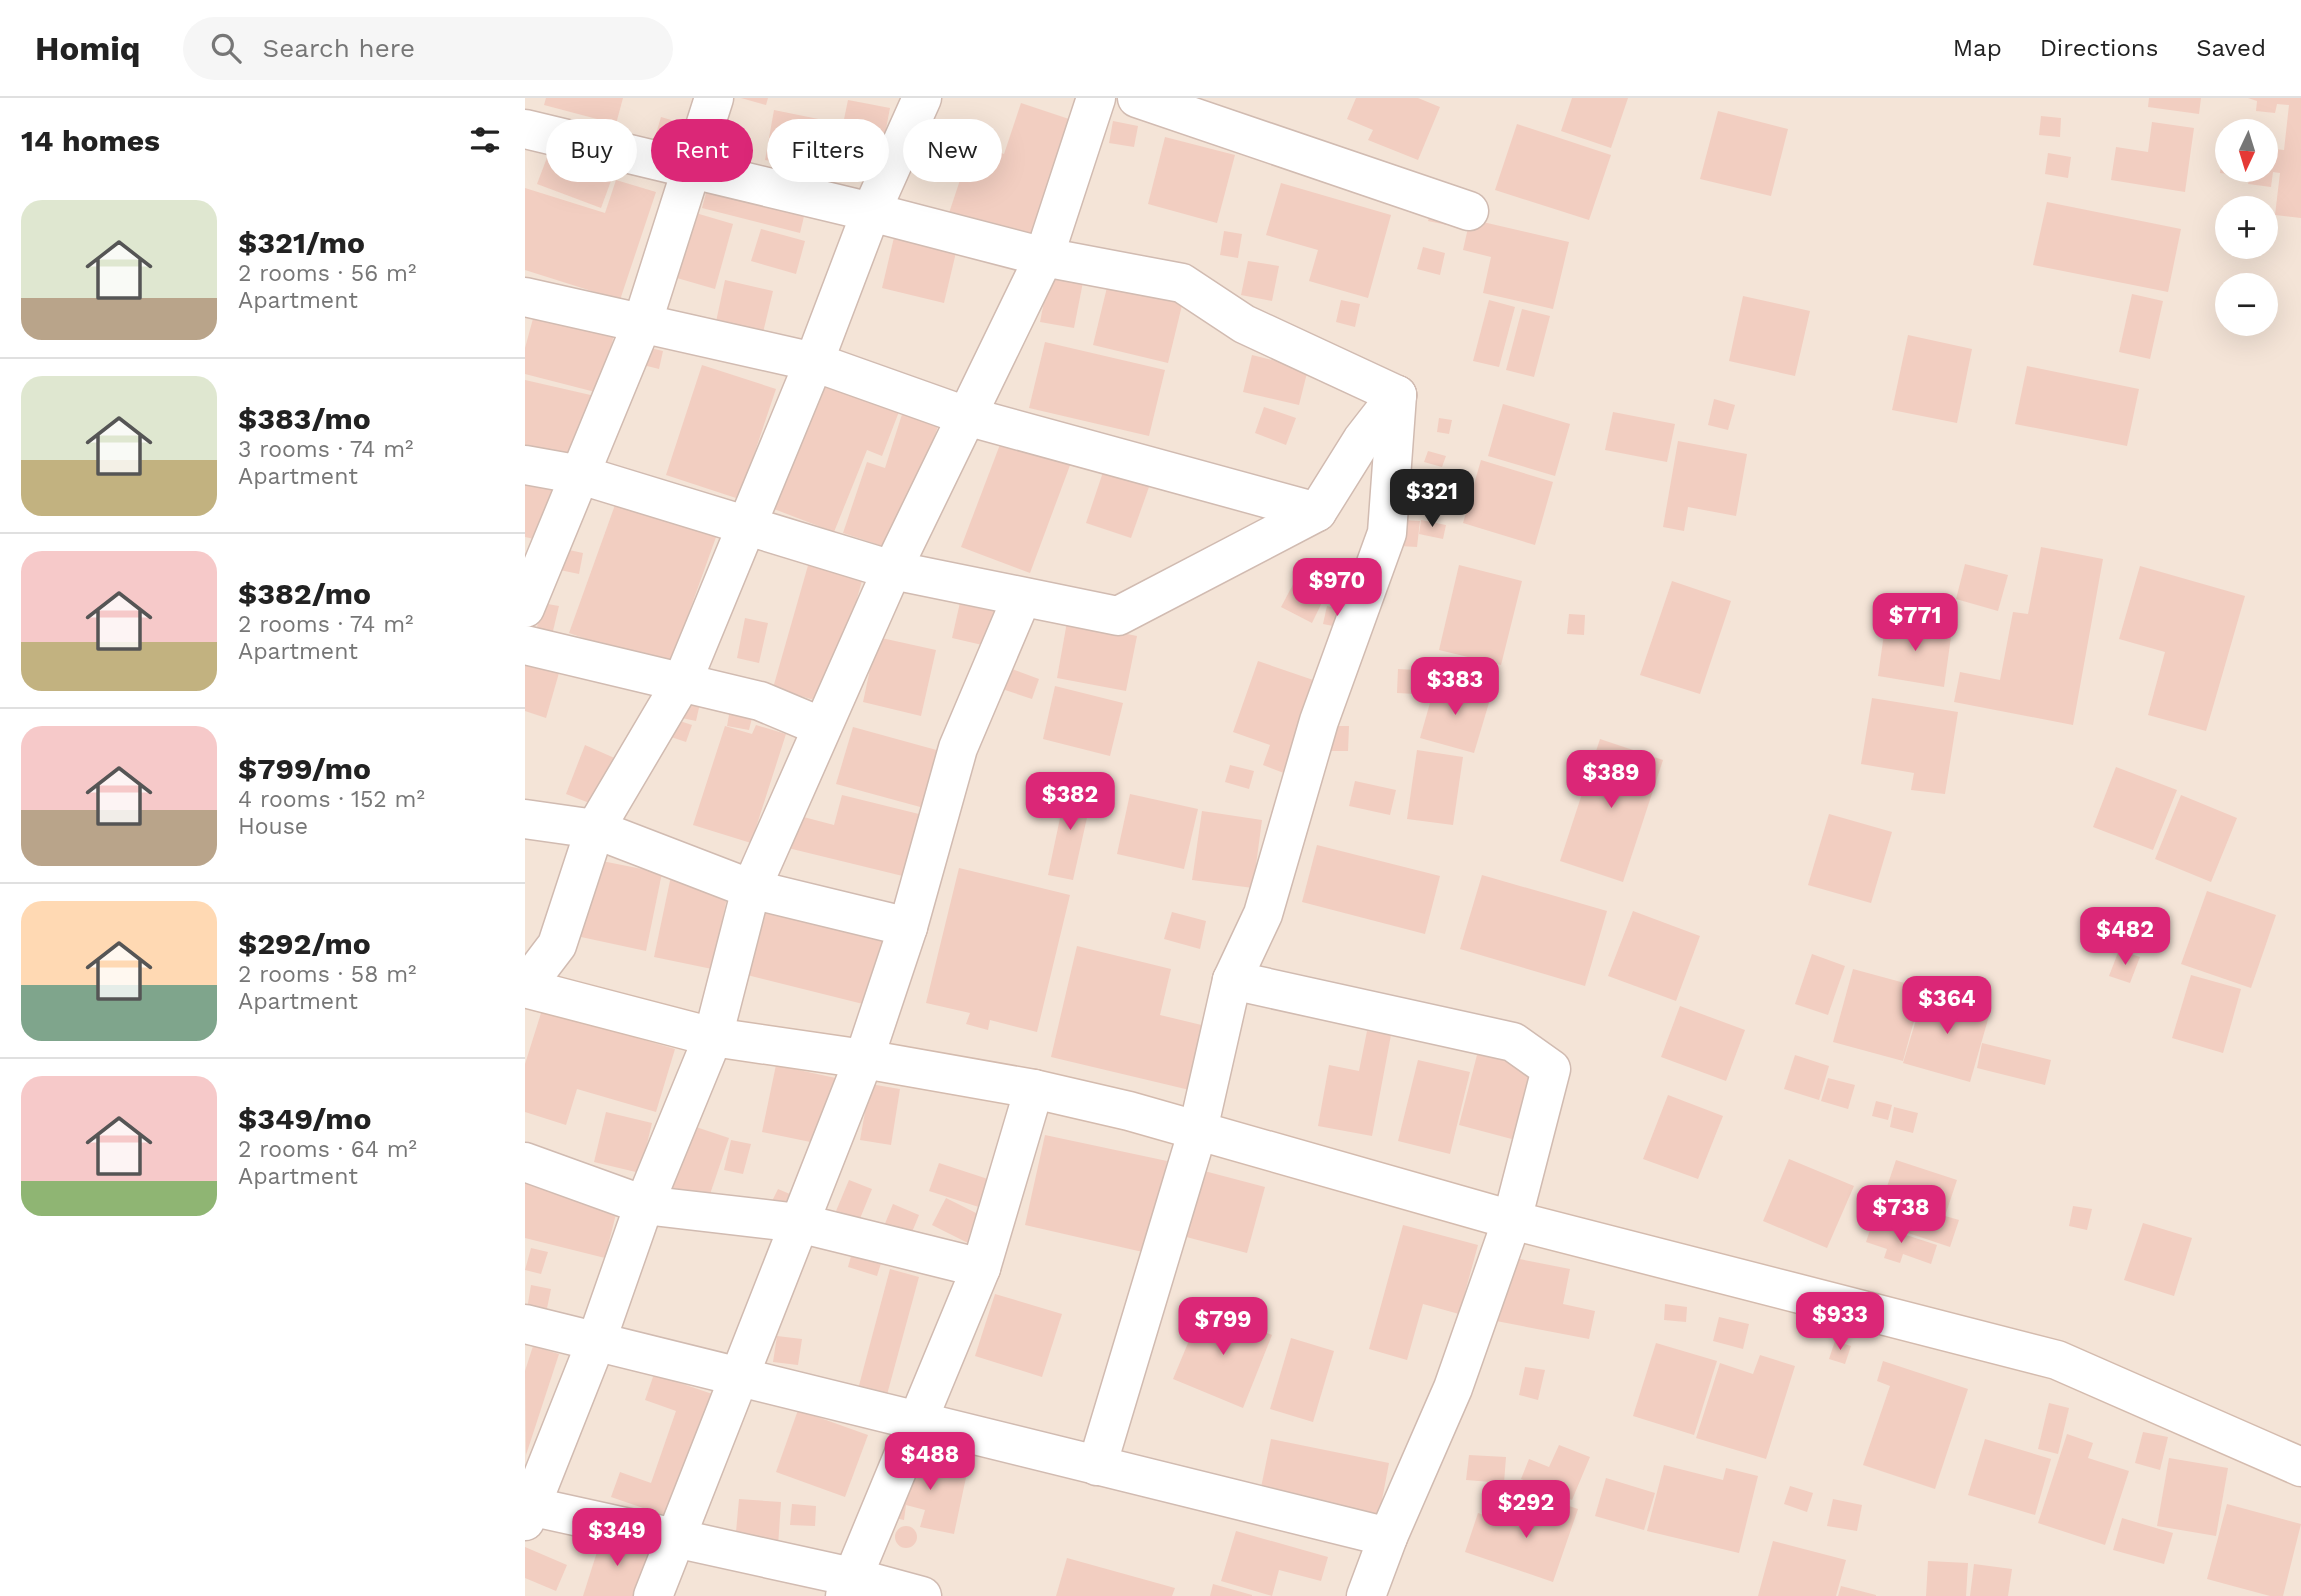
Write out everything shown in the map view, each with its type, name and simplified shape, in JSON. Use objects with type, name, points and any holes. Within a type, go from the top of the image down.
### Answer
[{"type":"street","points":[[708,119],[715,98]]},
{"type":"street","points":[[922,98],[871,212],[814,362],[683,680],[595,829],[557,945],[525,988],[713,1037],[1034,1088],[1198,1130],[1512,1220],[2057,1360],[2301,1467]]},
{"type":"street","points":[[922,1596],[848,1586],[678,1538],[527,1511],[596,1342],[644,1205],[713,1037],[751,889],[892,570],[1045,257],[1096,98]]},
{"type":"street","points":[[1137,98],[1469,211]]},
{"type":"street","points":[[525,129],[651,160]]},
{"type":"street","points":[[525,608],[642,324],[686,182]]},
{"type":"street","points":[[745,182],[1045,257],[1182,283],[1244,324],[1397,395]]},
{"type":"street","points":[[525,297],[814,362],[966,416],[1317,512]]},
{"type":"street","points":[[525,465],[581,475],[892,570],[1118,616],[1317,512],[1362,440],[1397,395]]},
{"type":"street","points":[[1097,1466],[1198,1130],[1232,980],[1263,914],[1319,721],[1387,533],[1397,395]]},
{"type":"street","points":[[653,1596],[864,1059],[908,927],[958,748],[1021,597]]},
{"type":"street","points":[[525,645],[683,680],[760,701],[822,727]]},
{"type":"street","points":[[525,819],[595,829],[751,889],[908,927]]},
{"type":"street","points":[[1232,980],[1513,1042],[1551,1069],[1512,1220],[1453,1388],[1388,1537],[1366,1596]]},
{"type":"street","points":[[848,1586],[981,1268],[1034,1088]]},
{"type":"street","points":[[525,1162],[644,1205],[799,1223],[981,1268]]},
{"type":"street","points":[[525,1324],[1388,1537]]},
{"type":"shaded area","points":[[525,98],[2301,98],[2301,1596],[525,1596]]},
{"type":"building","points":[[546,98],[623,98],[617,119],[597,119],[544,105]]},
{"type":"building","points":[[741,98],[768,98],[766,105]]},
{"type":"building","points":[[1356,98],[1418,98],[1440,107],[1418,160],[1368,140],[1373,130],[1347,119]]},
{"type":"building","points":[[1572,98],[1628,98],[1611,148],[1561,131]]},
{"type":"building","points":[[2149,98],[2201,98],[2199,114],[2148,107]]},
{"type":"building","points":[[2248,98],[2301,98],[2301,218],[2278,215],[2279,149],[2284,150],[2289,105],[2277,104],[2275,113],[2256,111],[2257,101]]},
{"type":"building","points":[[848,100],[890,108],[888,119],[844,119]]},
{"type":"building","points":[[1021,103],[1075,121],[1035,242],[949,213],[959,182],[1002,182],[1002,153],[1004,154]]},
{"type":"building","points":[[774,110],[818,119],[772,119]]},
{"type":"building","points":[[1718,111],[1788,129],[1771,196],[1700,179]]},
{"type":"building","points":[[2041,116],[2061,118],[2060,137],[2039,135]]},
{"type":"building","points":[[1113,121],[1138,126],[1134,147],[1109,143]]},
{"type":"building","points":[[2152,122],[2194,128],[2185,192],[2111,180],[2116,147],[2148,152]]},
{"type":"building","points":[[1517,124],[1611,155],[1589,220],[1495,190]]},
{"type":"building","points":[[1165,137],[1235,155],[1217,223],[1148,204]]},
{"type":"building","points":[[2048,153],[2071,157],[2068,178],[2045,174]]},
{"type":"building","points":[[546,160],[546,182],[611,182],[601,208],[537,184]]},
{"type":"building","points":[[615,182],[656,192],[620,300],[525,270],[525,188],[605,213]]},
{"type":"building","points":[[709,182],[741,182],[808,200],[800,233],[702,208]]},
{"type":"building","points":[[2249,182],[2272,182],[2271,187]]},
{"type":"building","points":[[1281,183],[1391,215],[1368,298],[1309,281],[1318,250],[1266,235]]},
{"type":"building","points":[[2047,202],[2181,229],[2168,292],[2033,265]]},
{"type":"building","points":[[1432,206],[1450,211],[1447,225],[1428,221]]},
{"type":"building","points":[[689,211],[733,224],[715,289],[670,276]]},
{"type":"building","points":[[1470,219],[1569,242],[1553,309],[1483,293],[1491,257],[1463,250]]},
{"type":"building","points":[[761,229],[805,241],[796,274],[751,261]]},
{"type":"building","points":[[896,229],[958,244],[944,303],[882,288]]},
{"type":"building","points":[[1224,231],[1242,234],[1238,258],[1220,255]]},
{"type":"building","points":[[1423,247],[1445,253],[1440,275],[1417,269]]},
{"type":"building","points":[[1248,261],[1279,266],[1272,301],[1241,295]]},
{"type":"building","points":[[1049,276],[1083,282],[1074,328],[1040,322]]},
{"type":"building","points":[[1109,279],[1184,297],[1168,363],[1093,345]]},
{"type":"building","points":[[725,280],[773,291],[761,341],[714,331]]},
{"type":"building","points":[[2132,294],[2163,301],[2150,359],[2119,352]]},
{"type":"building","points":[[1743,296],[1810,311],[1795,376],[1729,361]]},
{"type":"building","points":[[1341,300],[1360,304],[1355,327],[1336,322]]},
{"type":"building","points":[[1489,300],[1515,307],[1499,367],[1473,361]]},
{"type":"building","points":[[1522,309],[1550,316],[1534,377],[1506,370]]},
{"type":"building","points":[[534,315],[614,335],[599,393],[525,374],[525,348]]},
{"type":"building","points":[[1908,335],[1972,349],[1957,423],[1892,410]]},
{"type":"building","points":[[1045,342],[1165,370],[1149,436],[1029,408]]},
{"type":"building","points":[[646,347],[663,351],[659,369],[643,365]]},
{"type":"building","points":[[1252,355],[1308,369],[1299,405],[1243,392]]},
{"type":"building","points":[[702,365],[776,389],[739,499],[666,475]]},
{"type":"building","points":[[2027,366],[2139,389],[2127,446],[2015,424]]},
{"type":"building","points":[[825,379],[900,409],[882,456],[867,450],[834,532],[774,509]]},
{"type":"building","points":[[525,380],[595,396],[579,460],[525,447]]},
{"type":"building","points":[[1714,399],[1735,405],[1728,430],[1708,425]]},
{"type":"building","points":[[1503,404],[1570,424],[1555,476],[1488,456]]},
{"type":"building","points":[[1264,407],[1296,418],[1286,445],[1255,433]]},
{"type":"building","points":[[904,408],[940,420],[897,551],[843,533],[867,462],[885,468]]},
{"type":"building","points":[[1613,412],[1675,424],[1667,462],[1605,450]]},
{"type":"building","points":[[1439,418],[1452,420],[1449,434],[1437,432]]},
{"type":"building","points":[[1004,434],[1072,460],[1030,573],[961,547]]},
{"type":"building","points":[[1678,441],[1747,454],[1736,516],[1688,507],[1684,531],[1663,527]]},
{"type":"building","points":[[1428,451],[1446,456],[1442,467],[1424,462]]},
{"type":"building","points":[[1481,460],[1553,482],[1535,545],[1463,523]]},
{"type":"building","points":[[1103,472],[1149,487],[1131,538],[1086,523]]},
{"type":"building","points":[[525,481],[556,488],[544,541],[525,537]]},
{"type":"building","points":[[620,491],[720,526],[669,668],[569,633]]},
{"type":"building","points":[[1402,520],[1420,521],[1417,547],[1400,546]]},
{"type":"building","points":[[1421,520],[1446,525],[1443,539],[1419,534]]},
{"type":"building","points":[[2041,547],[2103,559],[2073,725],[1954,702],[1960,672],[2000,680],[2013,612],[2028,614]]},
{"type":"building","points":[[560,548],[583,553],[579,574],[555,569]]},
{"type":"building","points":[[809,562],[863,577],[828,704],[773,688]]},
{"type":"building","points":[[1965,564],[2008,575],[1998,611],[1956,599]]},
{"type":"building","points":[[1459,565],[1522,581],[1501,665],[1439,650]]},
{"type":"building","points":[[2140,566],[2245,596],[2206,731],[2148,715],[2165,652],[2119,639]]},
{"type":"building","points":[[1298,575],[1328,590],[1312,623],[1281,607]]},
{"type":"building","points":[[1672,581],[1731,601],[1700,694],[1640,675]]},
{"type":"building","points":[[961,598],[1000,607],[991,647],[952,638]]},
{"type":"building","points":[[542,603],[559,606],[552,635],[536,632]]},
{"type":"building","points":[[1327,606],[1351,612],[1348,629],[1323,624]]},
{"type":"building","points":[[1569,614],[1585,615],[1584,635],[1567,634]]},
{"type":"building","points":[[745,618],[768,623],[759,663],[737,658]]},
{"type":"building","points":[[1886,620],[1952,630],[1944,687],[1878,676]]},
{"type":"building","points":[[1067,622],[1137,636],[1126,691],[1057,678]]},
{"type":"building","points":[[877,637],[936,650],[921,716],[863,702]]},
{"type":"building","points":[[525,656],[561,666],[546,718],[525,711]]},
{"type":"building","points":[[1258,661],[1322,683],[1289,775],[1263,765],[1270,745],[1233,732]]},
{"type":"building","points":[[1009,668],[1039,679],[1032,699],[1002,689]]},
{"type":"building","points":[[1398,669],[1417,670],[1415,694],[1397,693]]},
{"type":"building","points":[[1436,682],[1491,696],[1474,753],[1420,738]]},
{"type":"building","points":[[1055,686],[1123,703],[1110,756],[1043,739]]},
{"type":"building","points":[[682,694],[701,699],[696,721],[677,717]]},
{"type":"building","points":[[1872,698],[1958,712],[1945,794],[1911,790],[1914,773],[1861,764]]},
{"type":"building","points":[[731,704],[754,710],[749,730],[727,726]]},
{"type":"building","points":[[674,719],[692,725],[686,742],[668,736]]},
{"type":"building","points":[[756,725],[786,734],[751,843],[693,825],[725,726],[752,734]]},
{"type":"building","points":[[1330,726],[1349,726],[1348,751],[1330,751]]},
{"type":"building","points":[[853,727],[951,754],[935,811],[836,784]]},
{"type":"building","points":[[1600,739],[1663,760],[1623,882],[1560,861]]},
{"type":"building","points":[[585,745],[619,760],[600,807],[566,794]]},
{"type":"building","points":[[1417,750],[1463,757],[1453,825],[1407,819]]},
{"type":"building","points":[[1230,765],[1254,771],[1249,789],[1225,782]]},
{"type":"building","points":[[2116,767],[2177,790],[2153,850],[2093,827]]},
{"type":"building","points":[[1355,781],[1396,790],[1390,815],[1349,806]]},
{"type":"building","points":[[1067,785],[1093,791],[1073,880],[1048,875]]},
{"type":"building","points":[[1130,794],[1198,809],[1184,869],[1117,854]]},
{"type":"building","points":[[842,795],[931,817],[915,879],[788,848],[796,815],[834,825]]},
{"type":"building","points":[[2181,795],[2237,818],[2211,882],[2155,859]]},
{"type":"building","points":[[1202,811],[1262,820],[1253,888],[1192,880]]},
{"type":"building","points":[[1829,814],[1892,832],[1871,903],[1808,885]]},
{"type":"building","points":[[1317,845],[1440,876],[1425,934],[1302,902]]},
{"type":"building","points":[[597,860],[662,873],[646,951],[581,937]]},
{"type":"building","points":[[959,868],[1070,895],[1037,1032],[990,1020],[988,1030],[966,1024],[970,1013],[926,1003]]},
{"type":"building","points":[[1482,875],[1607,911],[1585,986],[1460,949]]},
{"type":"building","points":[[671,876],[729,888],[712,969],[654,957]]},
{"type":"building","points":[[2207,891],[2276,915],[2251,988],[2181,964]]},
{"type":"building","points":[[764,909],[891,941],[875,1007],[747,975]]},
{"type":"building","points":[[1633,911],[1700,936],[1676,1001],[1608,976]]},
{"type":"building","points":[[1172,912],[1206,921],[1200,949],[1164,939]]},
{"type":"building","points":[[1077,946],[1171,969],[1160,1015],[1214,1028],[1198,1092],[1051,1057]]},
{"type":"building","points":[[2119,950],[2140,957],[2130,983],[2109,976]]},
{"type":"building","points":[[1812,954],[1845,966],[1828,1015],[1795,1004]]},
{"type":"building","points":[[1853,969],[1923,988],[1903,1061],[1833,1042]]},
{"type":"building","points":[[2191,975],[2241,989],[2223,1053],[2172,1038]]},
{"type":"building","points":[[1925,990],[1991,1009],[1970,1082],[1903,1063]]},
{"type":"building","points":[[1680,1006],[1745,1030],[1726,1081],[1661,1057]]},
{"type":"building","points":[[542,1010],[675,1049],[656,1112],[577,1089],[566,1125],[525,1112],[525,1064]]},
{"type":"building","points":[[1367,1031],[1391,1035],[1372,1136],[1318,1126],[1329,1065],[1359,1071]]},
{"type":"building","points":[[1982,1043],[2051,1060],[2045,1085],[1977,1068]]},
{"type":"building","points":[[1478,1051],[1542,1068],[1523,1142],[1459,1125]]},
{"type":"building","points":[[1795,1055],[1829,1066],[1819,1100],[1784,1089]]},
{"type":"building","points":[[1418,1060],[1470,1072],[1450,1154],[1398,1141]]},
{"type":"building","points":[[776,1065],[840,1079],[825,1145],[762,1132]]},
{"type":"building","points":[[1828,1078],[1855,1085],[1848,1109],[1821,1101]]},
{"type":"building","points":[[870,1084],[900,1089],[891,1145],[860,1140]]},
{"type":"building","points":[[1668,1095],[1723,1116],[1698,1179],[1643,1159]]},
{"type":"building","points":[[1876,1101],[1892,1105],[1888,1120],[1872,1116]]},
{"type":"building","points":[[1894,1107],[1918,1113],[1913,1133],[1890,1127]]},
{"type":"building","points":[[606,1112],[652,1123],[640,1173],[594,1162]]},
{"type":"building","points":[[690,1125],[729,1138],[706,1206],[666,1192]]},
{"type":"building","points":[[1045,1135],[1167,1161],[1147,1253],[1025,1225]]},
{"type":"building","points":[[731,1140],[751,1144],[743,1174],[724,1170]]},
{"type":"building","points":[[1789,1159],[1854,1186],[1827,1248],[1763,1221]]},
{"type":"building","points":[[1896,1160],[1957,1180],[1945,1216],[1959,1220],[1950,1247],[1875,1222]]},
{"type":"building","points":[[939,1163],[994,1181],[985,1209],[929,1191]]},
{"type":"building","points":[[1193,1168],[1265,1187],[1247,1253],[1175,1234]]},
{"type":"building","points":[[849,1180],[872,1189],[859,1221],[836,1211]]},
{"type":"building","points":[[525,1183],[618,1206],[605,1258],[525,1238]]},
{"type":"building","points":[[778,1189],[797,1197],[792,1210],[772,1201]]},
{"type":"building","points":[[946,1198],[984,1217],[970,1244],[932,1225]]},
{"type":"building","points":[[893,1204],[919,1215],[910,1237],[884,1226]]},
{"type":"building","points":[[2073,1206],[2092,1209],[2087,1230],[2069,1226]]},
{"type":"building","points":[[2143,1223],[2192,1238],[2174,1296],[2124,1280]]},
{"type":"building","points":[[1872,1224],[1937,1245],[1931,1264],[1903,1254],[1900,1263],[1884,1258],[1887,1249],[1866,1242]]},
{"type":"building","points":[[1403,1225],[1478,1245],[1459,1314],[1423,1304],[1407,1360],[1369,1349]]},
{"type":"building","points":[[531,1248],[548,1252],[541,1274],[525,1270]]},
{"type":"building","points":[[853,1249],[883,1257],[877,1276],[848,1267]]},
{"type":"building","points":[[1504,1256],[1570,1269],[1563,1304],[1595,1311],[1589,1339],[1491,1320]]},
{"type":"building","points":[[890,1269],[919,1277],[885,1402],[857,1393]]},
{"type":"building","points":[[531,1285],[551,1289],[545,1318],[526,1315]]},
{"type":"building","points":[[995,1294],[1062,1314],[1042,1377],[975,1356]]},
{"type":"building","points":[[1665,1304],[1687,1307],[1686,1322],[1664,1320]]},
{"type":"building","points":[[1203,1307],[1272,1335],[1243,1408],[1173,1379]]},
{"type":"building","points":[[1719,1317],[1749,1324],[1743,1349],[1713,1341]]},
{"type":"building","points":[[777,1336],[802,1339],[798,1365],[773,1362]]},
{"type":"building","points":[[1291,1338],[1334,1351],[1313,1422],[1270,1409]]},
{"type":"building","points":[[1835,1341],[1851,1346],[1845,1364],[1829,1359]]},
{"type":"building","points":[[1656,1343],[1717,1361],[1694,1435],[1633,1416]]},
{"type":"building","points":[[533,1346],[559,1354],[526,1455],[525,1371]]},
{"type":"building","points":[[1760,1355],[1795,1366],[1766,1459],[1696,1438],[1720,1363],[1753,1374]]},
{"type":"building","points":[[1883,1361],[1968,1389],[1935,1489],[1863,1465],[1890,1386],[1877,1381]]},
{"type":"building","points":[[1525,1367],[1545,1370],[1538,1400],[1519,1395]]},
{"type":"building","points":[[654,1374],[721,1397],[678,1520],[611,1497],[620,1472],[651,1483],[676,1411],[645,1400]]},
{"type":"building","points":[[2049,1403],[2069,1408],[2058,1454],[2038,1449]]},
{"type":"building","points":[[798,1410],[868,1435],[845,1497],[776,1472]]},
{"type":"building","points":[[2143,1432],[2168,1437],[2160,1470],[2135,1463]]},
{"type":"building","points":[[2067,1434],[2093,1443],[2088,1458],[2129,1471],[2105,1545],[2038,1523]]},
{"type":"building","points":[[1271,1439],[1389,1463],[1377,1526],[1258,1502]]},
{"type":"building","points":[[1985,1439],[2051,1459],[2035,1515],[1968,1495]]},
{"type":"building","points":[[1559,1445],[1590,1457],[1572,1500],[1521,1479],[1529,1459],[1549,1467]]},
{"type":"building","points":[[904,1454],[968,1468],[954,1534],[920,1527],[925,1510],[906,1505],[904,1520],[890,1517]]},
{"type":"building","points":[[1469,1455],[1506,1457],[1504,1483],[1466,1480]]},
{"type":"building","points":[[2169,1458],[2228,1468],[2216,1536],[2157,1526]]},
{"type":"building","points":[[1664,1465],[1723,1480],[1726,1468],[1758,1476],[1739,1553],[1647,1531]]},
{"type":"building","points":[[1606,1478],[1655,1493],[1644,1530],[1595,1516]]},
{"type":"building","points":[[1790,1486],[1813,1493],[1807,1512],[1784,1504]]},
{"type":"building","points":[[1540,1496],[1578,1509],[1553,1582],[1465,1552],[1478,1513],[1528,1530]]},
{"type":"building","points":[[739,1499],[781,1502],[778,1546],[735,1543]]},
{"type":"building","points":[[1833,1499],[1862,1505],[1857,1531],[1827,1526]]},
{"type":"building","points":[[792,1504],[816,1506],[815,1526],[790,1525]]},
{"type":"building","points":[[2227,1504],[2301,1524],[2283,1596],[2270,1596],[2207,1579]]},
{"type":"building","points":[[2122,1518],[2173,1533],[2164,1564],[2113,1550]]},
{"type":"building","points":[[902,1526],[910,1526],[917,1533],[917,1541],[910,1548],[902,1548],[895,1541],[895,1533]]},
{"type":"building","points":[[1236,1531],[1328,1557],[1321,1581],[1279,1570],[1272,1596],[1221,1581]]},
{"type":"building","points":[[603,1533],[652,1549],[636,1596],[583,1596]]},
{"type":"building","points":[[1773,1541],[1846,1560],[1836,1596],[1758,1596]]},
{"type":"building","points":[[525,1547],[567,1565],[556,1591],[525,1578]]},
{"type":"building","points":[[1067,1558],[1175,1588],[1172,1596],[1056,1596]]},
{"type":"building","points":[[1928,1561],[1968,1563],[1966,1596],[1926,1596]]},
{"type":"building","points":[[1974,1564],[2012,1569],[2008,1596],[1970,1596]]},
{"type":"building","points":[[1213,1584],[1252,1595],[1252,1596],[1210,1596]]},
{"type":"building","points":[[1841,1586],[1876,1595],[1876,1596],[1838,1596]]}]
